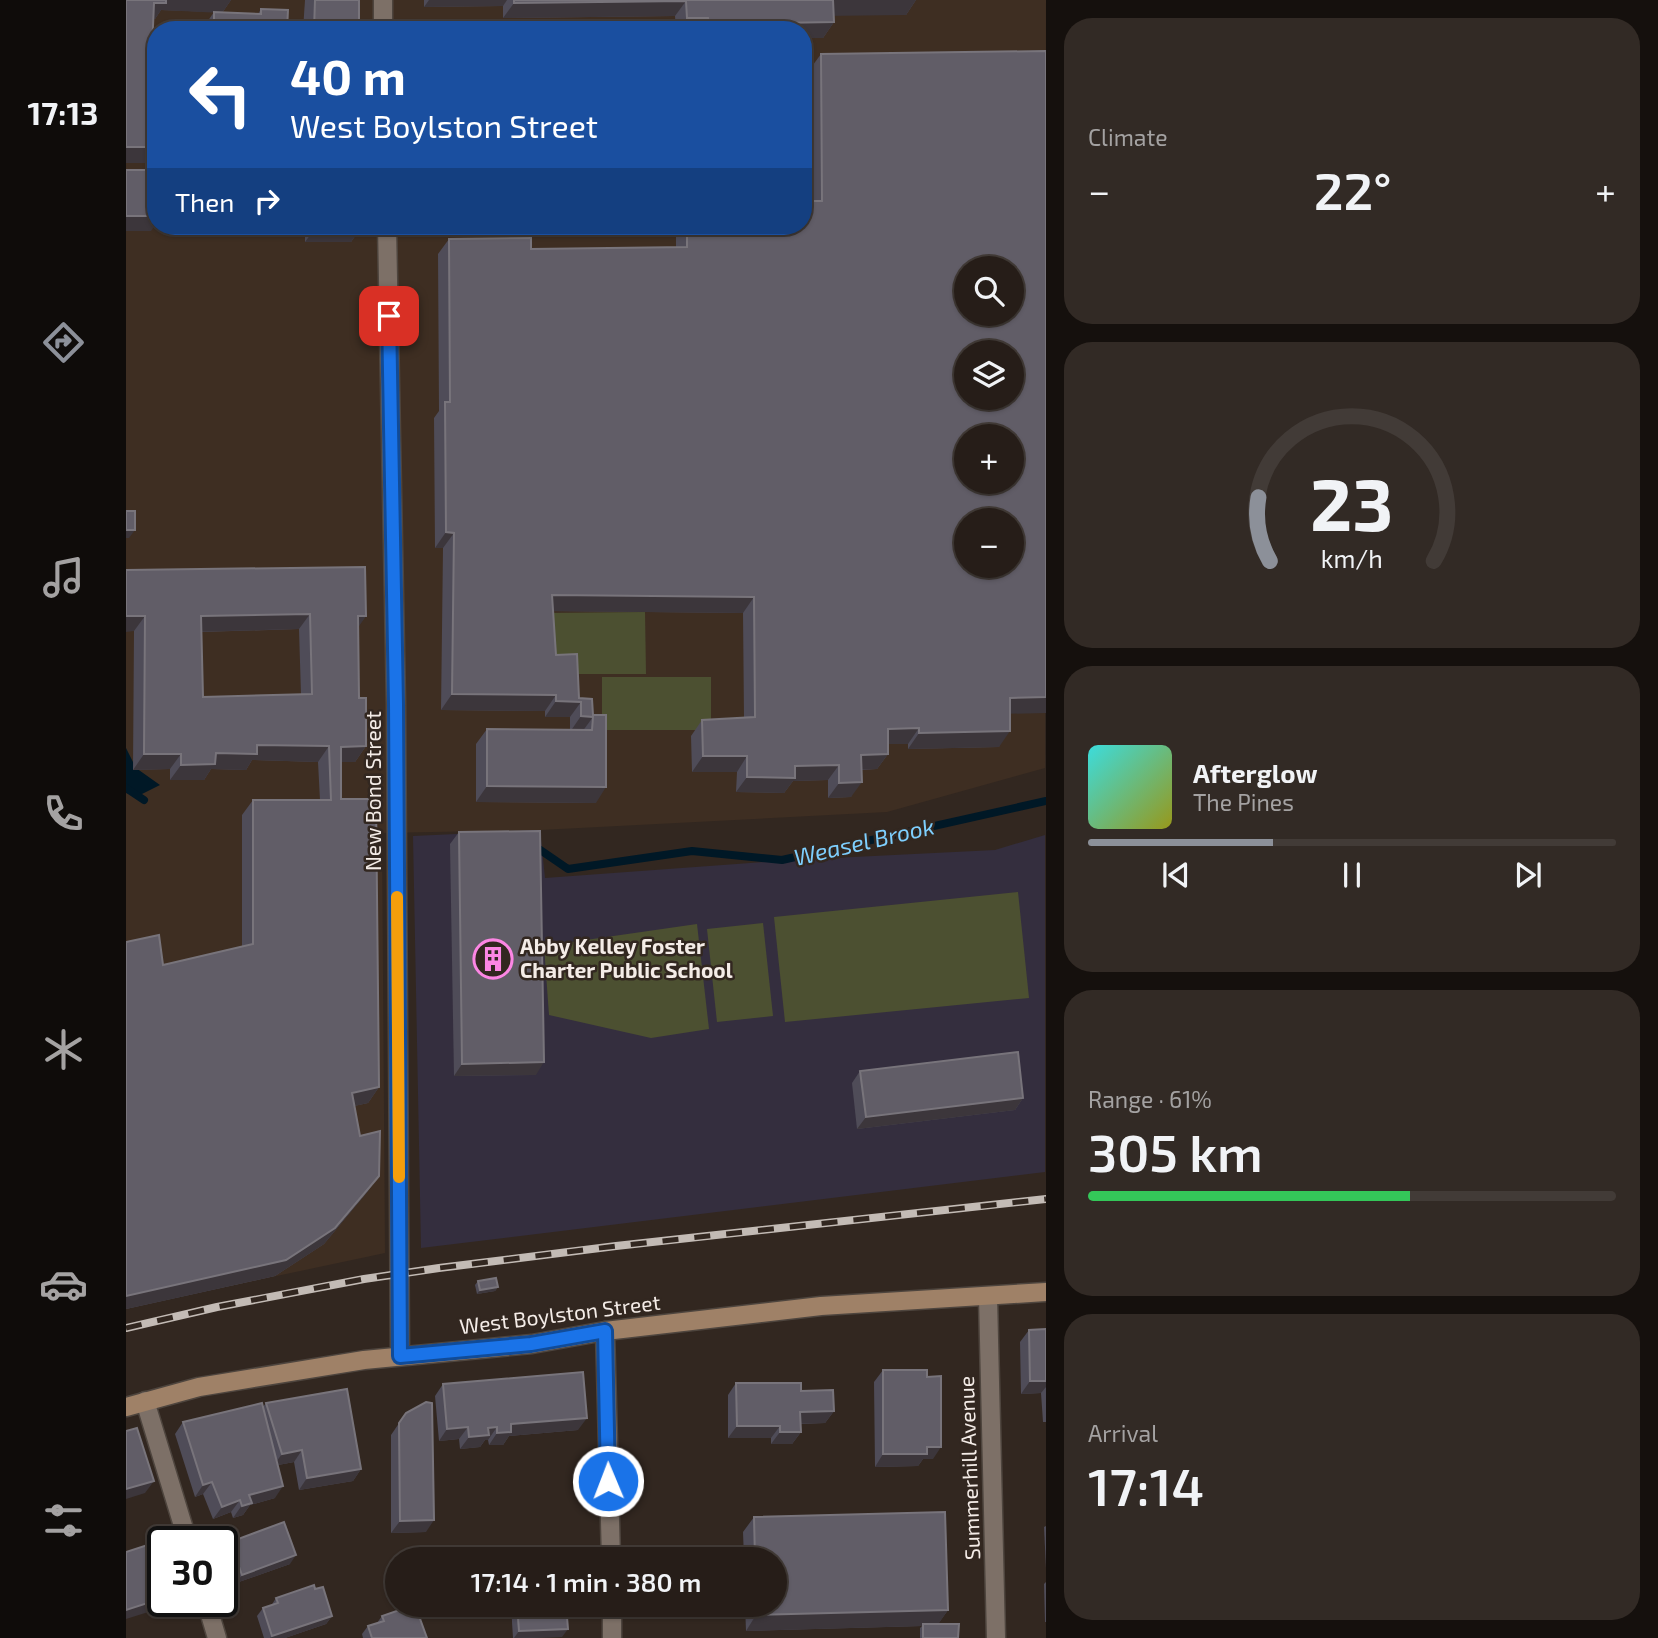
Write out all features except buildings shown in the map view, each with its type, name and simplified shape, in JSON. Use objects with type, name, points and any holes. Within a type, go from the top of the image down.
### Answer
[{"type":"main road","name":"West Boylston Street","points":[[126,1407],[199,1387],[400,1356],[531,1344],[605,1331],[821,1306],[1045,1292]]},
{"type":"street","points":[[383,0],[383,21]]},
{"type":"street","name":"New Bond Street","points":[[387,235],[396,704],[400,1356]]},
{"type":"street","name":"Summerhill Avenue","points":[[988,1297],[996,1638]]},
{"type":"street","points":[[605,1331],[611,1547]]},
{"type":"street","points":[[145,1401],[183,1526]]},
{"type":"street","points":[[211,1617],[217,1638]]},
{"type":"street","points":[[612,1617],[612,1638]]},
{"type":"shaded area","points":[[126,0],[1046,0],[1045,768],[887,812],[540,830],[382,833],[385,1253],[126,1308]]},
{"type":"shaded area","name":"Abby Kelley Foster Charter Public School","points":[[540,830],[545,878],[793,860],[995,850],[1045,835],[1045,1172],[421,1248],[413,836]]},
{"type":"green space","points":[[645,612],[646,674],[569,674],[545,663],[544,613]]},
{"type":"green space","points":[[602,677],[711,677],[711,730],[602,730]]},
{"type":"green space","points":[[1018,892],[1029,998],[785,1022],[774,917]]},
{"type":"green space","points":[[763,923],[773,1016],[717,1022],[707,929]]},
{"type":"green space","points":[[697,924],[709,1029],[651,1038],[549,1015],[544,946]]},
{"type":"water","points":[[126,748],[136,768],[160,785],[138,796],[126,793]]},
{"type":"waterway","name":"Weasel Brook","points":[[126,788],[144,800]]},
{"type":"waterway","name":"Weasel Brook","points":[[533,845],[568,869],[692,851],[782,860],[1046,801]]},
{"type":"railway","points":[[126,1328],[217,1307],[364,1279],[439,1268],[1046,1199]]},
{"type":"slow traffic","points":[[397,897],[399,1177]]},
{"type":"place","name":"Abby Kelley Foster Charter Public School","points":[[493,959]]},
{"type":"route","points":[[389,316],[396,704],[400,1356],[531,1344],[605,1331],[608,1481]]}]
